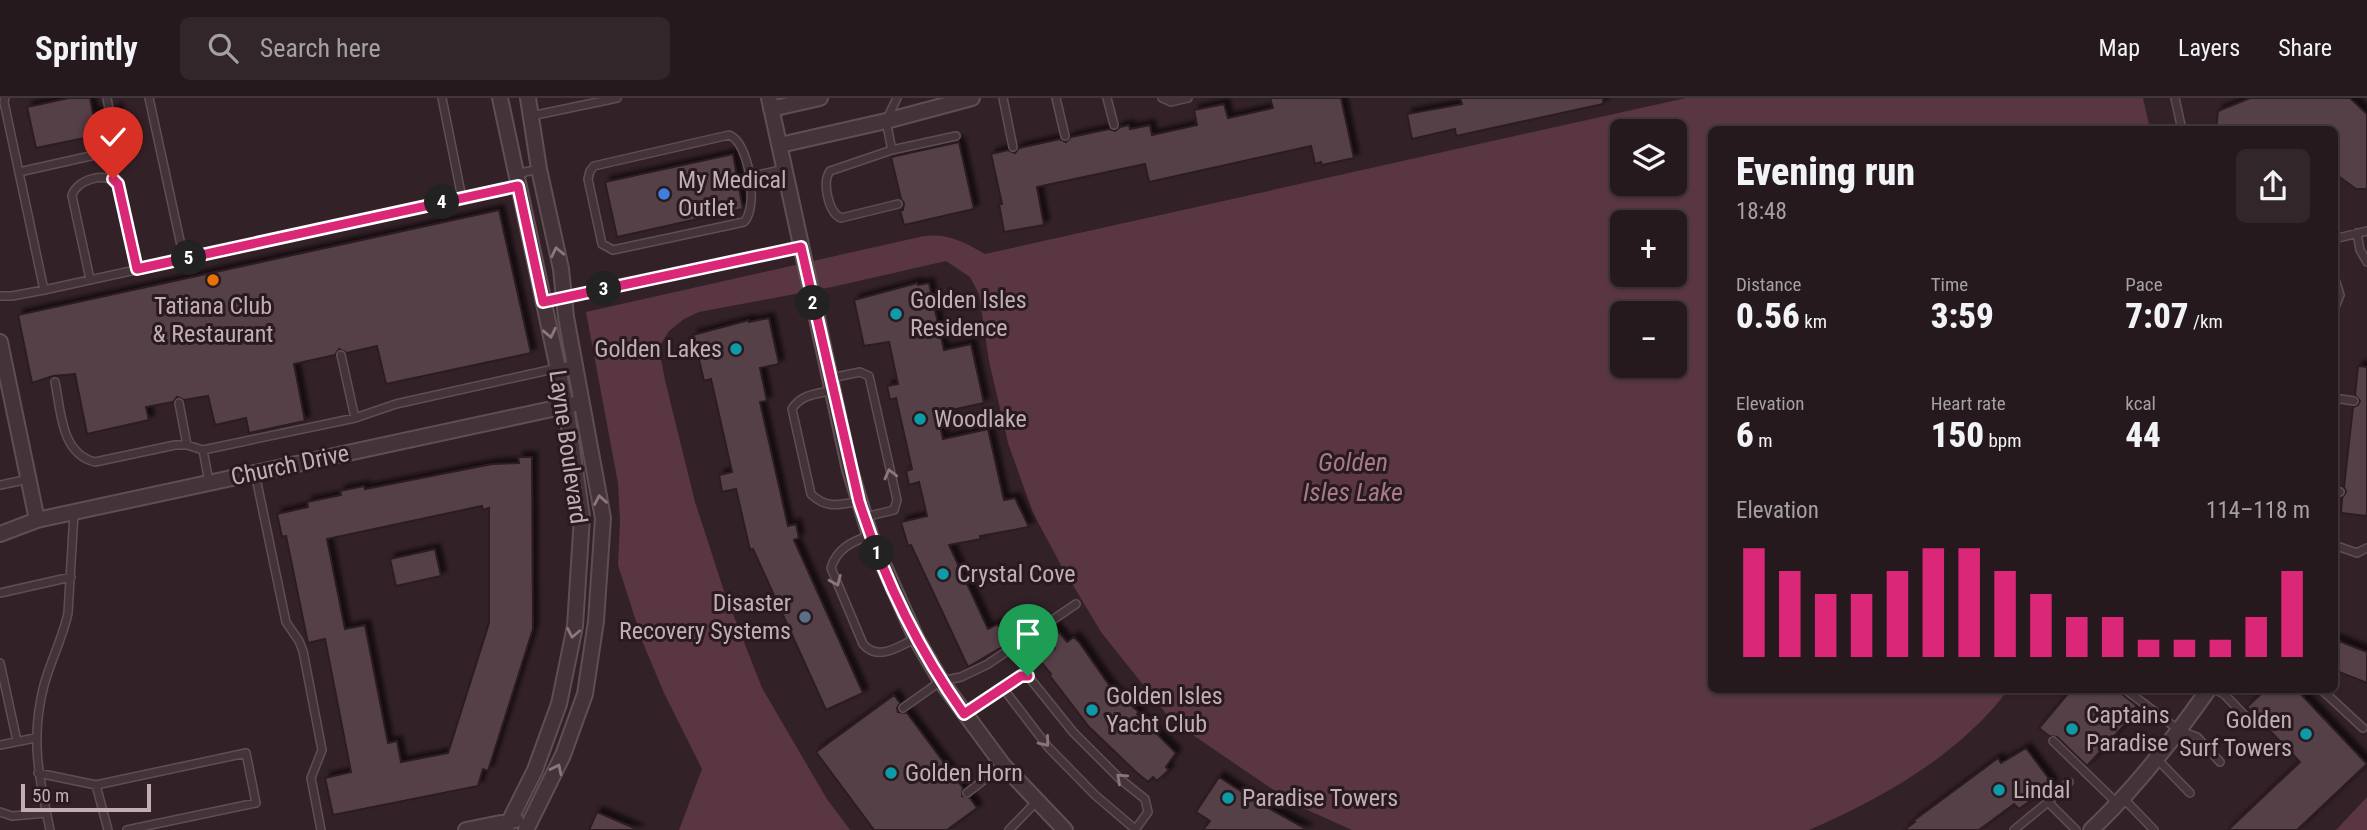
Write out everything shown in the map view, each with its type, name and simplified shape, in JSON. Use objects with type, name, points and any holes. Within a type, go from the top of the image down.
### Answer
[{"type":"street","name":"Layne Boulevard","points":[[500,98],[566,406],[582,517],[575,626],[559,704],[535,770],[508,825]]},
{"type":"street","name":"Layne Boulevard","points":[[528,98],[603,519],[596,621],[585,694],[564,755],[529,824]]},
{"type":"street","points":[[820,98],[770,103],[811,294],[864,518],[916,638],[941,681],[1003,765],[1065,830]]},
{"type":"street","points":[[780,145],[972,98]]},
{"type":"street","points":[[0,342],[37,520]]},
{"type":"street","name":"Church Drive","points":[[0,534],[37,520],[583,403]]},
{"type":"street","points":[[580,566],[598,568]]},
{"type":"street","points":[[2091,830],[2121,802],[2180,731],[2206,693]]},
{"type":"street","points":[[466,830],[529,824]]},
{"type":"lane","points":[[5,98],[44,290]]},
{"type":"lane","points":[[107,98],[109,109]]},
{"type":"lane","points":[[149,98],[184,259]]},
{"type":"lane","points":[[442,98],[463,198]]},
{"type":"lane","points":[[530,116],[592,101],[617,98]]},
{"type":"lane","points":[[892,150],[886,121],[897,98]]},
{"type":"lane","points":[[1003,98],[1013,148]]},
{"type":"lane","points":[[1056,98],[1065,136]]},
{"type":"lane","points":[[1107,98],[1114,125]]},
{"type":"lane","points":[[1162,98],[1171,102],[1188,98]]},
{"type":"lane","points":[[2175,98],[2181,126]]},
{"type":"lane","points":[[19,172],[104,153],[112,147],[115,132]]},
{"type":"lane","points":[[729,135],[736,137],[741,145],[749,177],[752,192],[751,211],[744,222],[613,250],[602,244],[588,178],[594,166],[729,135]]},
{"type":"lane","points":[[898,205],[841,218],[832,210],[825,182],[830,171],[841,165],[956,136]]},
{"type":"lane","points":[[0,296],[44,290],[463,198],[517,180],[539,169]]},
{"type":"lane","points":[[749,177],[785,169]]},
{"type":"lane","points":[[90,279],[72,196],[74,188],[80,183],[106,177],[118,184],[137,269]]},
{"type":"lane","points":[[2338,238],[2367,231]]},
{"type":"lane","points":[[2357,233],[2360,250],[2367,262]]},
{"type":"lane","points":[[543,302],[802,253]]},
{"type":"lane","points":[[341,355],[355,418]]},
{"type":"lane","points":[[55,382],[68,441],[83,460],[95,462],[175,445],[187,445],[203,450],[355,418],[396,404],[576,364]]},
{"type":"lane","points":[[859,501],[828,506],[811,494],[792,409],[797,401],[805,396],[860,372],[869,376],[897,500],[894,510],[864,518]]},
{"type":"lane","points":[[2338,399],[2354,401]]},
{"type":"lane","points":[[179,403],[187,445]]},
{"type":"lane","points":[[203,450],[209,482]]},
{"type":"lane","points":[[255,472],[286,622],[303,651],[320,738],[320,759],[311,778],[321,830]]},
{"type":"lane","points":[[0,485],[29,479]]},
{"type":"lane","points":[[50,830],[38,774],[35,738],[44,688],[65,626],[74,513]]},
{"type":"lane","points":[[870,535],[848,543],[840,550],[831,568],[863,644],[876,653],[890,652],[916,638]]},
{"type":"lane","points":[[2338,546],[2357,553],[2367,548]]},
{"type":"lane","points":[[0,593],[71,577]]},
{"type":"lane","points":[[903,708],[941,681],[961,677],[988,664],[1076,604]]},
{"type":"lane","points":[[0,663],[17,741]]},
{"type":"lane","points":[[964,714],[1003,688],[1021,676],[1028,676],[1073,732],[1120,779],[1146,799],[1149,812],[1135,830],[1095,795],[1048,747],[1003,688]]},
{"type":"lane","points":[[2130,693],[2180,731],[2197,737],[2220,762]]},
{"type":"lane","points":[[2222,693],[2247,718]]},
{"type":"lane","points":[[2325,693],[2363,728]]},
{"type":"lane","points":[[0,745],[35,738]]},
{"type":"lane","points":[[2053,741],[2154,830]]},
{"type":"lane","points":[[38,774],[96,785],[246,753],[257,803],[127,830]]},
{"type":"lane","points":[[2157,759],[2190,793]]},
{"type":"lane","points":[[967,793],[1003,765]]},
{"type":"lane","points":[[2014,830],[2069,782]]},
{"type":"lane","points":[[96,785],[108,830]]},
{"type":"lane","points":[[1009,830],[1037,802]]},
{"type":"lane","points":[[2048,802],[2076,830]]},
{"type":"lane","points":[[0,812],[12,816],[47,813]]},
{"type":"water","name":"Golden Isles Lake","points":[[1686,98],[2143,98],[2149,126],[1708,126],[1708,693],[2005,693],[1967,735],[1918,772],[1864,804],[1809,830],[1352,830],[1294,804],[1171,720],[1101,632],[1033,513],[1008,443],[989,361],[979,294],[970,277],[946,261],[832,287],[699,312],[684,319],[669,331],[661,344],[665,380],[695,502],[724,591],[762,688],[827,799],[850,830],[679,830],[702,769],[664,693],[643,643],[618,565],[618,483],[586,312],[924,236],[949,237],[985,254]]},
{"type":"water","points":[[2367,797],[2367,830],[2336,830]]},
{"type":"building","points":[[69,98],[90,98],[93,113],[103,111],[111,115],[117,108],[121,130],[114,126],[109,133],[36,148],[27,107]]},
{"type":"building","points":[[1270,98],[1341,98],[1354,158],[1315,164],[1311,146],[1149,182],[1145,164],[1037,187],[1044,225],[1004,232],[999,204],[1002,204],[991,154],[1008,150],[1015,153],[1019,148],[1060,139],[1066,142],[1071,137],[1109,129],[1115,131],[1129,125],[1130,129],[1150,125],[1152,135],[1197,125],[1194,110],[1224,104],[1228,118],[1273,108]]},
{"type":"building","points":[[1460,98],[1603,98],[1603,104],[1456,136],[1455,129],[1412,139],[1407,114],[1462,104]]},
{"type":"building","points":[[2250,98],[2350,98],[2367,114],[2367,189],[2356,189],[2338,176],[2338,126],[2216,126],[2218,111]]},
{"type":"building","points":[[959,142],[974,209],[904,225],[900,210],[903,210],[904,203],[891,157]]},
{"type":"building","points":[[733,154],[743,209],[617,237],[605,182]]},
{"type":"building","points":[[499,210],[531,353],[386,384],[377,346],[347,353],[339,349],[335,355],[294,364],[305,421],[249,433],[246,418],[215,425],[208,396],[184,400],[177,397],[173,402],[146,407],[149,420],[87,434],[75,374],[53,376],[32,383],[18,315]]},
{"type":"building","points":[[917,283],[929,283],[944,350],[971,344],[984,403],[937,413],[943,439],[988,429],[1004,500],[1015,498],[1029,527],[949,545],[988,629],[998,624],[1007,644],[968,667],[911,545],[908,546],[901,522],[927,516],[919,482],[909,485],[906,471],[912,469],[896,398],[890,400],[887,386],[898,384],[889,342],[864,346],[854,300]]},
{"type":"building","points":[[769,318],[779,364],[760,368],[767,401],[760,402],[788,526],[796,524],[799,538],[794,540],[863,693],[826,710],[753,549],[750,550],[736,489],[722,492],[719,475],[732,472],[711,379],[704,381],[693,335],[749,320]]},
{"type":"building","points":[[2358,366],[2367,367],[2367,516],[2341,513],[2342,498],[2346,492],[2344,487],[2353,407],[2360,401],[2355,395]]},
{"type":"building","points":[[518,457],[532,457],[533,629],[488,771],[483,769],[478,786],[333,815],[325,778],[351,772],[325,639],[308,643],[286,536],[282,537],[277,514],[308,507],[307,502],[341,495],[340,491],[364,486],[365,489],[492,464],[519,463]],"holes":[[[482,506],[483,510],[489,508],[489,623],[448,753],[401,762],[397,741],[388,743],[365,625],[345,629],[327,539]]]},
{"type":"building","points":[[435,549],[441,576],[396,586],[390,559]]},
{"type":"building","name":"Golden Isles Yacht Club","points":[[1054,626],[1067,642],[1074,637],[1079,642],[1112,689],[1139,712],[1137,714],[1176,753],[1166,767],[1169,770],[1157,781],[1153,777],[1148,782],[1089,727],[1050,676],[1041,662],[1055,648],[1044,633]]},
{"type":"building","points":[[2338,641],[2367,652],[2367,683],[2338,672]]},
{"type":"building","name":"Captains Paradise","points":[[2068,693],[2122,693],[2137,706],[2127,718],[2129,720],[2087,766],[2057,737],[2049,736],[2039,728]]},
{"type":"building","name":"Golden Surf Towers","points":[[2262,693],[2300,693],[2367,764],[2297,830],[2228,830],[2300,762],[2247,707]]},
{"type":"building","name":"Golden Horn","points":[[894,695],[900,703],[898,712],[907,713],[963,788],[962,796],[970,798],[977,808],[947,830],[874,830],[816,752]]},
{"type":"building","name":"Lindal","points":[[2026,748],[2053,784],[2019,809],[2014,804],[1979,830],[1904,830],[1998,758],[2001,763]]},
{"type":"building","name":"Paradise Towers","points":[[1219,777],[1308,830],[1203,830],[1210,821],[1196,812]]},
{"type":"building","points":[[597,812],[639,830],[589,830]]},
{"type":"place","name":"My Medical Outlet","points":[[664,194]]},
{"type":"place","name":"Tatiana Club & Restaurant","points":[[213,280]]},
{"type":"place","name":"Golden Isles Residence","points":[[896,314]]},
{"type":"place","name":"Golden Lakes","points":[[736,349]]},
{"type":"place","name":"Woodlake","points":[[920,419]]},
{"type":"place","name":"Crystal Cove","points":[[943,574]]},
{"type":"place","name":"Disaster Recovery Systems","points":[[805,617]]},
{"type":"place","name":"Golden Isles Yacht Club","points":[[1092,710]]},
{"type":"place","name":"Captains Paradise","points":[[2072,729]]},
{"type":"place","name":"Golden Surf Towers","points":[[2306,734]]},
{"type":"place","name":"Golden Horn","points":[[891,773]]},
{"type":"place","name":"Lindal","points":[[1999,790]]},
{"type":"place","name":"Paradise Towers","points":[[1228,798]]},
{"type":"route","points":[[113,179],[118,184],[137,269],[518,186],[543,302],[801,247],[859,501],[870,535],[916,638],[964,714],[1021,676],[1028,676]]}]
